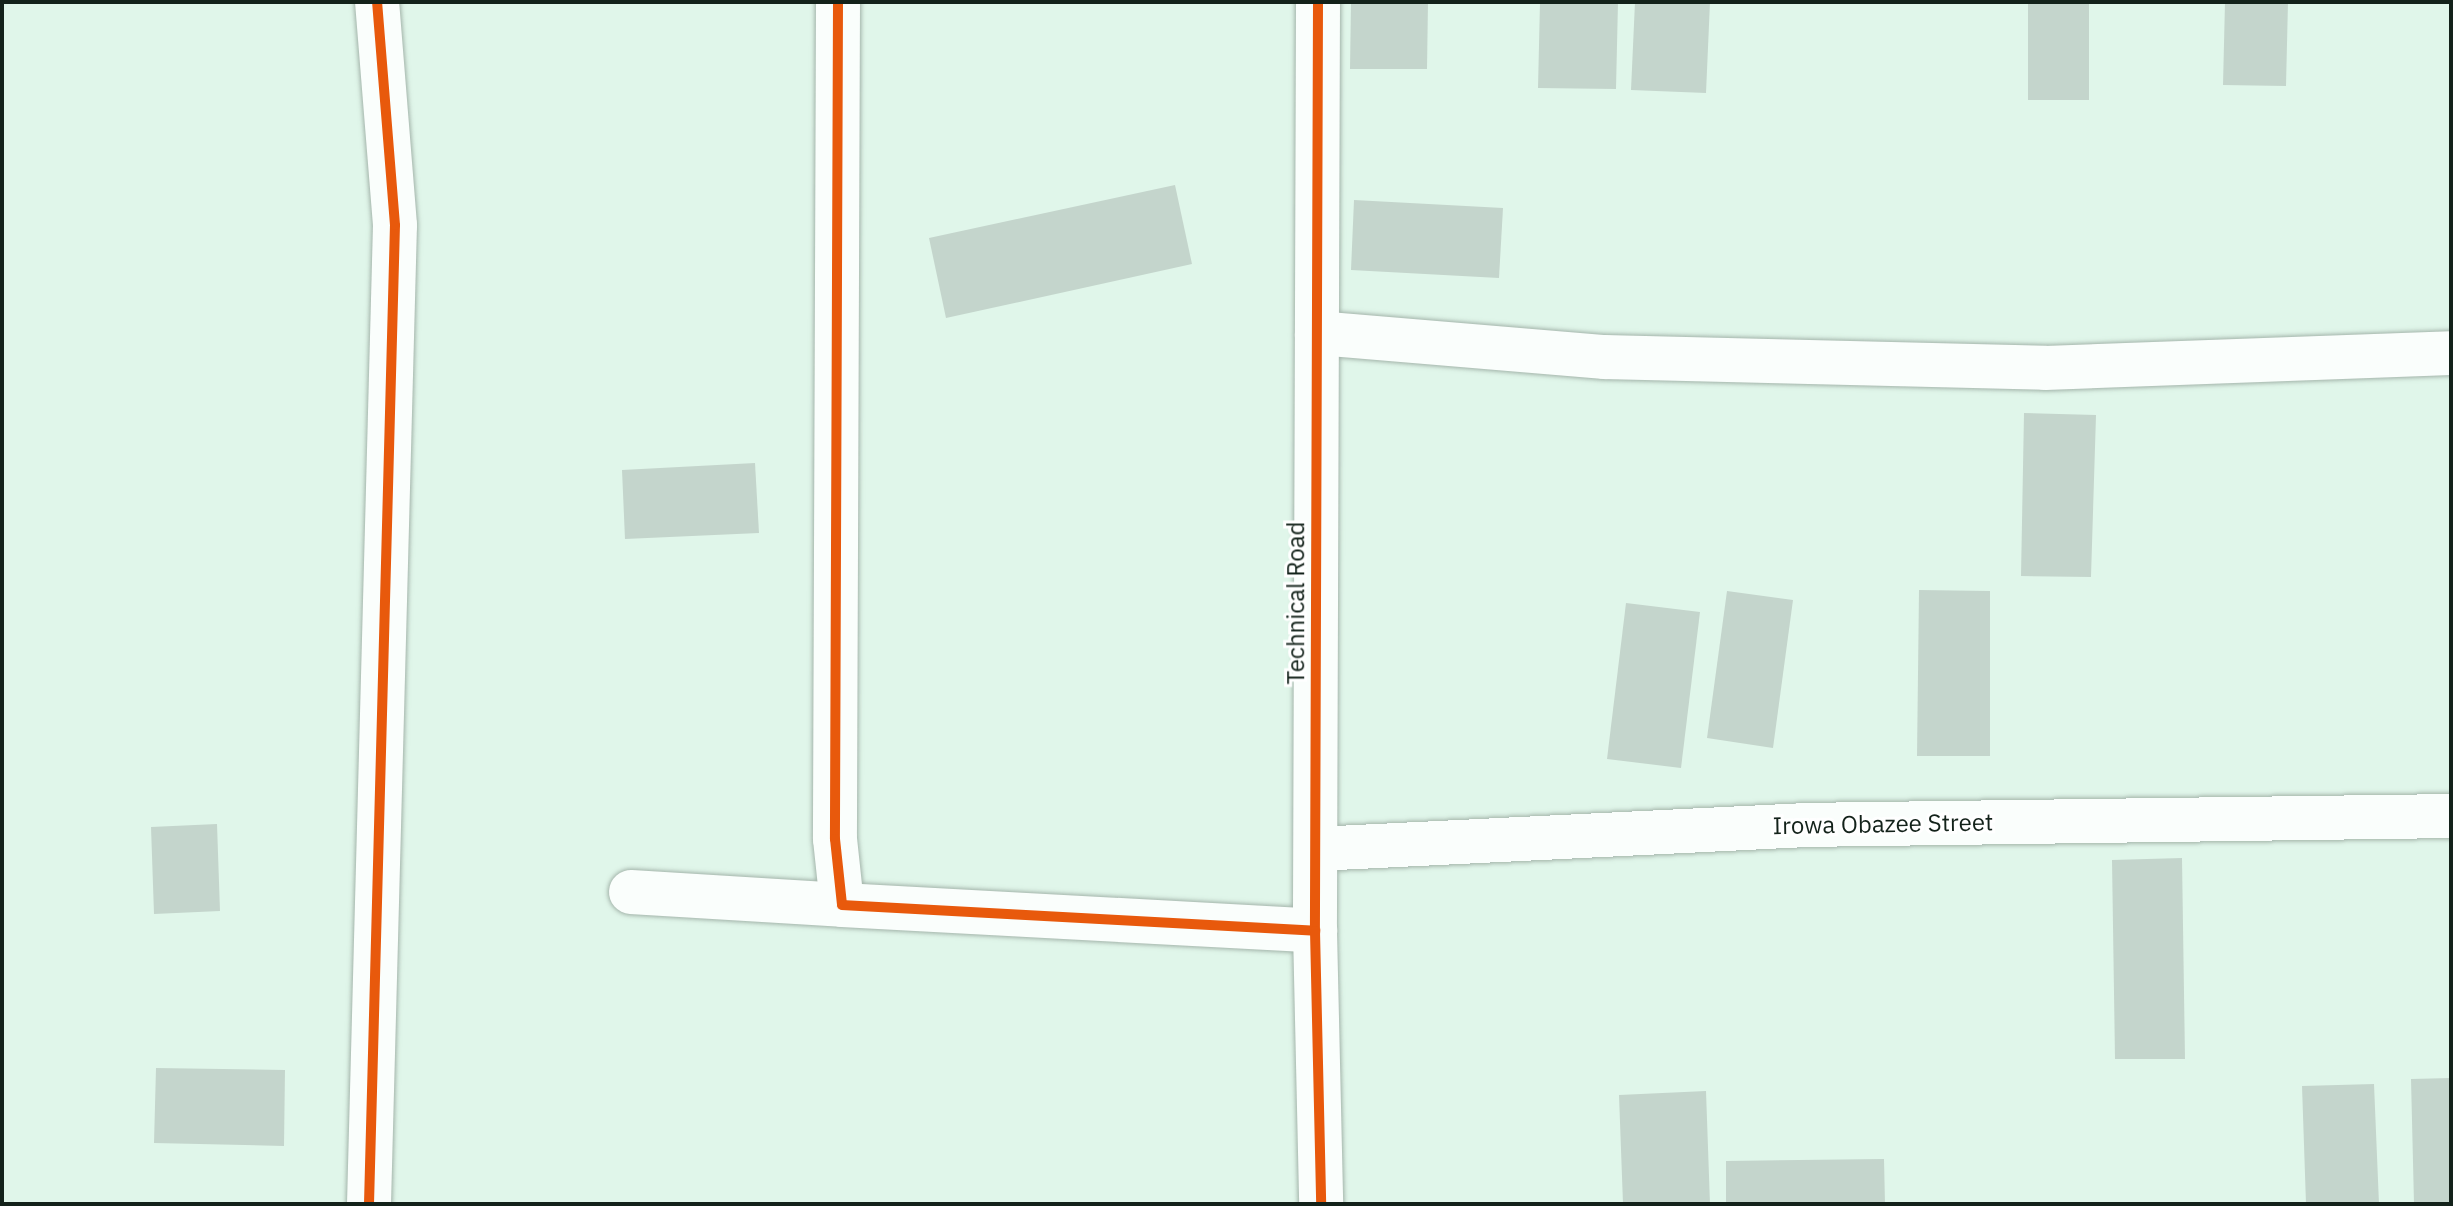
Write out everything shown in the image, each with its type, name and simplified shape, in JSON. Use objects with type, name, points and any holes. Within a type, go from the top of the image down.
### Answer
[{"type":"street","points":[[369,1204],[395,225],[377,2]]},
{"type":"street","points":[[838,2],[835,839],[842,905]]},
{"type":"street","name":"Technical Road","points":[[1318,2],[1315,931],[1321,1204]]},
{"type":"street","points":[[1317,333],[1604,357],[2045,368],[2451,353]]},
{"type":"street","name":"Irowa Obazee Street","points":[[1316,849],[1801,825],[2451,816]]},
{"type":"street","points":[[631,892],[1315,931]]},
{"type":"building","points":[[1351,2],[1428,2],[1427,69],[1350,69]]},
{"type":"building","points":[[1540,2],[1618,2],[1616,89],[1538,88]]},
{"type":"building","points":[[1635,2],[1710,2],[1706,93],[1631,90]]},
{"type":"building","points":[[2028,2],[2089,2],[2089,100],[2028,100]]},
{"type":"building","points":[[2225,2],[2288,2],[2286,86],[2223,85]]},
{"type":"building","points":[[1175,185],[1192,264],[946,318],[929,238]]},
{"type":"building","points":[[1354,200],[1503,208],[1499,278],[1351,270]]},
{"type":"building","points":[[2024,413],[2096,415],[2091,577],[2021,576]]},
{"type":"building","points":[[755,463],[759,533],[625,539],[622,470]]},
{"type":"building","points":[[1919,590],[1990,591],[1990,756],[1917,756]]},
{"type":"building","points":[[1727,591],[1793,600],[1773,748],[1707,738]]},
{"type":"building","points":[[1626,603],[1700,612],[1681,768],[1607,759]]},
{"type":"building","points":[[217,824],[220,911],[154,914],[151,827]]},
{"type":"building","points":[[2182,858],[2185,1059],[2115,1059],[2112,860]]},
{"type":"building","points":[[156,1068],[285,1070],[284,1146],[154,1143]]},
{"type":"building","points":[[2451,1078],[2451,1204],[2414,1204],[2411,1079]]},
{"type":"building","points":[[2374,1084],[2379,1204],[2306,1204],[2302,1086]]},
{"type":"building","points":[[1706,1091],[1710,1204],[1623,1204],[1619,1095]]},
{"type":"building","points":[[1884,1159],[1885,1204],[1726,1204],[1726,1161]]},
{"type":"cycle path","points":[[369,1204],[395,225],[377,2]]},
{"type":"cycle path","points":[[838,2],[835,839],[842,905],[1315,931]]},
{"type":"cycle path","points":[[1318,2],[1315,931],[1321,1204]]}]
